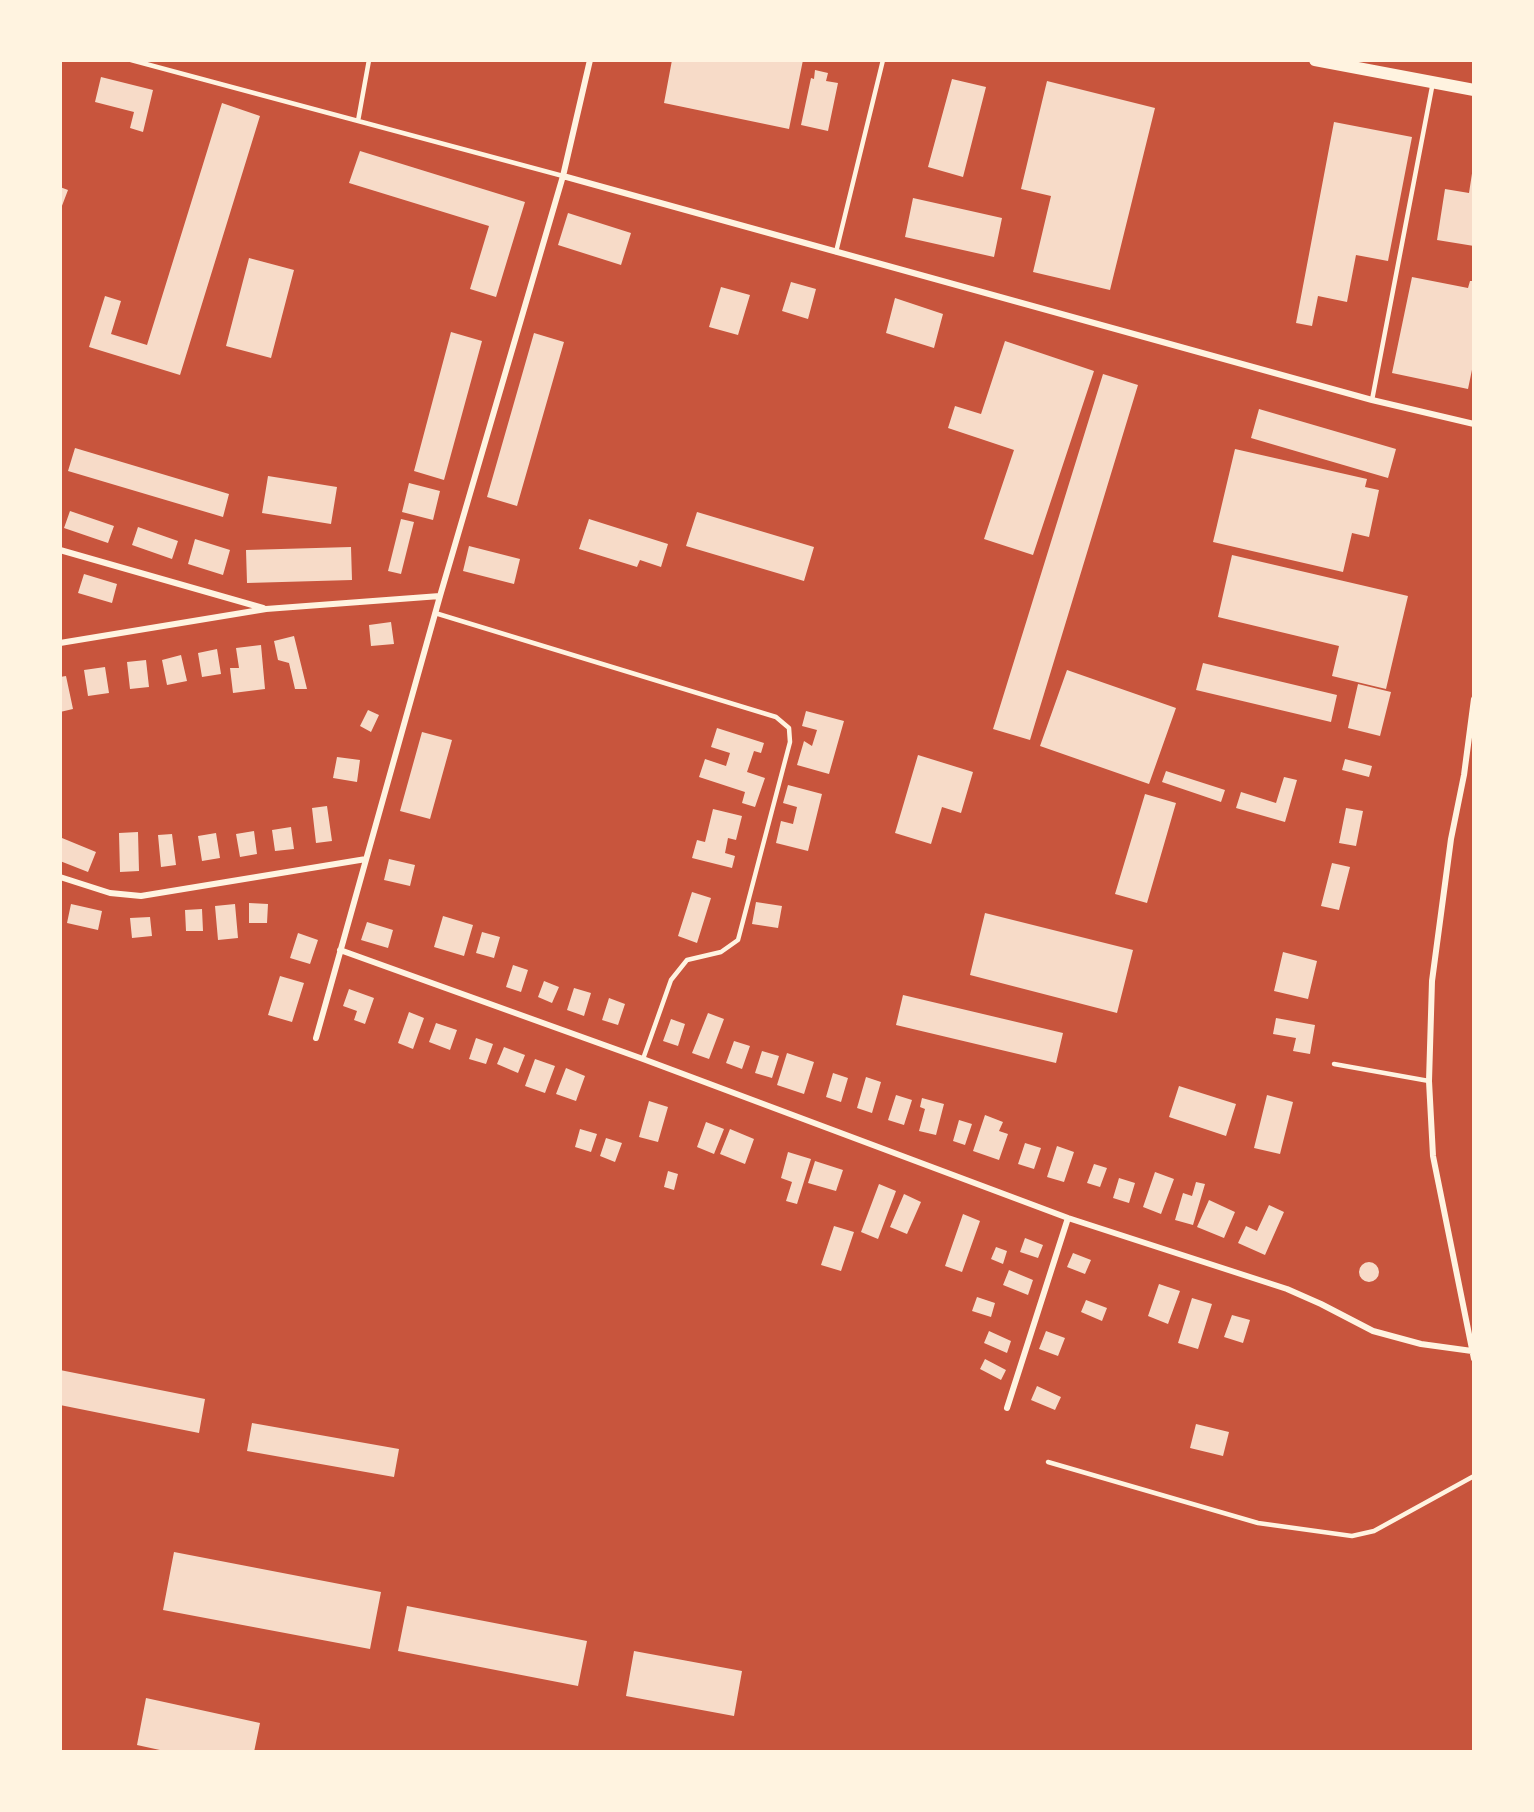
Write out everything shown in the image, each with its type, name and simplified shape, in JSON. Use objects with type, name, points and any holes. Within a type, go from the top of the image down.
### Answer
[{"type":"main road","points":[[1315,60],[1474,90]]},
{"type":"street","points":[[316,1038],[435,613],[562,176],[590,60]]},
{"type":"street","points":[[562,176],[1372,400],[1474,424]]},
{"type":"street","points":[[60,550],[266,609]]},
{"type":"street","points":[[60,643],[266,609],[440,596]]},
{"type":"street","points":[[1474,699],[1464,775],[1451,839],[1432,981],[1429,1081],[1433,1156],[1474,1359]]},
{"type":"street","points":[[60,877],[110,893],[141,896],[366,859]]},
{"type":"street","points":[[340,950],[643,1059],[1068,1218],[1287,1289],[1373,1331],[1421,1344],[1472,1351]]},
{"type":"street","points":[[1008,1408],[1068,1218]]},
{"type":"lane","points":[[131,60],[562,176]]},
{"type":"lane","points":[[358,121],[369,60]]},
{"type":"lane","points":[[836,252],[883,60]]},
{"type":"lane","points":[[1372,400],[1433,82]]},
{"type":"lane","points":[[435,613],[776,717],[789,728],[790,742],[738,940],[721,952],[687,960],[671,980],[643,1059]]},
{"type":"lane","points":[[1334,1064],[1429,1081]]},
{"type":"lane","points":[[1048,1462],[1258,1523],[1352,1536],[1374,1531],[1474,1476]]},
{"type":"building","points":[[672,60],[803,60],[789,129],[664,103]]},
{"type":"building","points":[[815,70],[828,73],[826,81],[838,83],[828,131],[801,125],[811,78],[814,79]]},
{"type":"building","points":[[101,77],[153,90],[143,132],[130,128],[134,112],[95,102]]},
{"type":"building","points":[[952,79],[986,87],[963,177],[928,167]]},
{"type":"building","points":[[1047,81],[1155,108],[1110,290],[1033,272],[1051,196],[1021,189]]},
{"type":"building","points":[[222,103],[260,116],[180,375],[89,347],[105,296],[121,301],[111,334],[147,345]]},
{"type":"building","points":[[1334,122],[1412,137],[1388,261],[1356,255],[1347,302],[1318,296],[1312,326],[1296,323]]},
{"type":"building","points":[[360,151],[525,202],[496,297],[470,289],[489,226],[349,183]]},
{"type":"building","points":[[1473,167],[1474,246],[1437,240],[1445,189],[1469,193]]},
{"type":"building","points":[[60,187],[68,190],[60,211]]},
{"type":"building","points":[[913,198],[1002,218],[994,257],[905,237]]},
{"type":"building","points":[[568,213],[631,233],[621,265],[558,245]]},
{"type":"building","points":[[249,258],[294,270],[271,358],[226,346]]},
{"type":"building","points":[[1412,277],[1468,288],[1470,281],[1474,281],[1474,360],[1468,389],[1392,373]]},
{"type":"building","points":[[791,282],[816,289],[808,319],[782,311]]},
{"type":"building","points":[[721,287],[750,295],[738,335],[709,327]]},
{"type":"building","points":[[895,298],[943,314],[934,348],[886,333]]},
{"type":"building","points":[[451,332],[482,341],[444,480],[414,471]]},
{"type":"building","points":[[534,333],[564,342],[517,506],[487,497]]},
{"type":"building","points":[[1005,341],[1094,371],[1033,555],[984,539],[1014,450],[948,428],[955,406],[981,414]]},
{"type":"building","points":[[1103,374],[1138,385],[1030,740],[993,729]]},
{"type":"building","points":[[1259,409],[1396,449],[1388,478],[1251,438]]},
{"type":"building","points":[[75,448],[229,494],[223,517],[68,471]]},
{"type":"building","points":[[1235,449],[1367,479],[1365,487],[1379,490],[1369,537],[1352,533],[1343,572],[1213,542]]},
{"type":"building","points":[[268,476],[337,487],[331,524],[262,513]]},
{"type":"building","points":[[409,483],[440,491],[433,520],[402,512]]},
{"type":"building","points":[[70,511],[114,526],[108,543],[64,528]]},
{"type":"building","points":[[697,512],[814,547],[804,581],[686,546]]},
{"type":"building","points":[[401,519],[414,522],[401,574],[388,571]]},
{"type":"building","points":[[589,519],[668,544],[661,567],[640,560],[637,567],[579,549]]},
{"type":"building","points":[[138,527],[178,541],[172,559],[132,545]]},
{"type":"building","points":[[195,539],[230,550],[223,575],[188,564]]},
{"type":"building","points":[[469,546],[520,559],[514,584],[463,571]]},
{"type":"building","points":[[351,547],[352,580],[247,583],[246,550]]},
{"type":"building","points":[[1232,555],[1408,596],[1386,689],[1332,676],[1339,646],[1218,617]]},
{"type":"building","points":[[84,574],[117,584],[112,603],[78,593]]},
{"type":"building","points":[[391,622],[394,644],[371,646],[369,625]]},
{"type":"building","points":[[294,636],[307,689],[295,689],[289,663],[278,660],[274,641]]},
{"type":"building","points":[[261,645],[265,689],[233,693],[230,668],[239,668],[236,648]]},
{"type":"building","points":[[217,649],[221,674],[202,677],[198,653]]},
{"type":"building","points":[[181,655],[187,681],[167,685],[162,660]]},
{"type":"building","points":[[146,660],[149,687],[130,689],[127,662]]},
{"type":"building","points":[[1203,663],[1337,695],[1331,722],[1196,690]]},
{"type":"building","points":[[105,667],[109,693],[88,696],[84,670]]},
{"type":"building","points":[[1067,670],[1176,708],[1149,784],[1040,746]]},
{"type":"building","points":[[66,676],[73,709],[60,712],[60,677]]},
{"type":"building","points":[[1358,684],[1391,692],[1380,736],[1348,728]]},
{"type":"building","points":[[368,710],[379,715],[371,732],[360,726]]},
{"type":"building","points":[[806,711],[844,721],[829,774],[797,765],[804,741],[812,746],[817,730],[802,726]]},
{"type":"building","points":[[717,728],[764,743],[761,753],[754,751],[747,772],[765,778],[755,807],[742,803],[745,792],[699,777],[705,759],[726,766],[730,753],[711,747]]},
{"type":"building","points":[[422,732],[452,740],[430,819],[400,811]]},
{"type":"building","points":[[918,755],[973,772],[961,813],[942,807],[931,844],[895,833]]},
{"type":"building","points":[[337,757],[360,760],[357,782],[333,778]]},
{"type":"building","points":[[1345,759],[1372,766],[1369,777],[1342,770]]},
{"type":"building","points":[[1166,771],[1225,790],[1221,802],[1162,782]]},
{"type":"building","points":[[1284,777],[1297,780],[1285,822],[1236,808],[1241,792],[1276,803]]},
{"type":"building","points":[[788,785],[822,794],[808,851],[776,843],[781,821],[793,824],[797,807],[783,803]]},
{"type":"building","points":[[1145,794],[1176,803],[1147,903],[1115,894]]},
{"type":"building","points":[[327,806],[332,841],[316,843],[312,808]]},
{"type":"building","points":[[1346,808],[1363,811],[1356,846],[1339,843]]},
{"type":"building","points":[[713,809],[742,816],[736,840],[728,838],[725,853],[735,856],[732,868],[692,858],[697,840],[705,842]]},
{"type":"building","points":[[291,827],[294,849],[275,851],[272,830]]},
{"type":"building","points":[[254,831],[257,854],[240,857],[236,834]]},
{"type":"building","points":[[138,832],[139,871],[120,872],[119,833]]},
{"type":"building","points":[[216,833],[220,858],[202,861],[198,836]]},
{"type":"building","points":[[172,834],[176,865],[161,867],[158,835]]},
{"type":"building","points":[[62,838],[96,852],[88,872],[60,861]]},
{"type":"building","points":[[389,859],[415,865],[410,886],[384,880]]},
{"type":"building","points":[[1332,863],[1350,867],[1339,910],[1321,906]]},
{"type":"building","points":[[692,892],[711,898],[697,943],[678,936]]},
{"type":"building","points":[[756,902],[782,906],[778,928],[752,924]]},
{"type":"building","points":[[249,903],[268,904],[267,923],[249,923]]},
{"type":"building","points":[[71,904],[102,911],[98,930],[67,923]]},
{"type":"building","points":[[235,904],[238,938],[218,940],[215,906]]},
{"type":"building","points":[[202,909],[203,931],[186,931],[185,910]]},
{"type":"building","points":[[985,913],[1133,950],[1117,1013],[970,975]]},
{"type":"building","points":[[443,916],[473,925],[464,956],[434,947]]},
{"type":"building","points":[[150,917],[152,936],[132,938],[130,918]]},
{"type":"building","points":[[367,922],[393,930],[388,948],[361,940]]},
{"type":"building","points":[[482,932],[500,937],[494,958],[476,953]]},
{"type":"building","points":[[298,933],[318,940],[310,964],[290,958]]},
{"type":"building","points":[[1283,952],[1317,961],[1308,999],[1274,991]]},
{"type":"building","points":[[513,965],[528,970],[521,992],[506,987]]},
{"type":"building","points":[[280,976],[304,983],[292,1022],[268,1015]]},
{"type":"building","points":[[544,981],[559,987],[552,1003],[538,997]]},
{"type":"building","points":[[574,988],[591,993],[584,1016],[567,1010]]},
{"type":"building","points":[[349,989],[374,998],[365,1024],[354,1020],[357,1011],[343,1006]]},
{"type":"building","points":[[903,995],[1063,1033],[1056,1063],[896,1025]]},
{"type":"building","points":[[609,998],[625,1004],[618,1025],[602,1020]]},
{"type":"building","points":[[409,1012],[424,1018],[413,1049],[398,1043]]},
{"type":"building","points":[[708,1013],[724,1019],[709,1059],[692,1053]]},
{"type":"building","points":[[1276,1018],[1315,1025],[1310,1054],[1293,1051],[1296,1038],[1273,1034]]},
{"type":"building","points":[[671,1019],[685,1024],[678,1046],[663,1041]]},
{"type":"building","points":[[436,1023],[457,1030],[450,1050],[429,1042]]},
{"type":"building","points":[[476,1038],[493,1044],[486,1064],[469,1059]]},
{"type":"building","points":[[734,1041],[750,1046],[742,1069],[726,1063]]},
{"type":"building","points":[[504,1047],[525,1055],[518,1073],[497,1064]]},
{"type":"building","points":[[762,1051],[779,1056],[772,1078],[755,1073]]},
{"type":"building","points":[[787,1053],[814,1062],[804,1094],[777,1085]]},
{"type":"building","points":[[535,1059],[555,1066],[545,1093],[525,1086]]},
{"type":"building","points":[[566,1068],[585,1076],[576,1101],[556,1094]]},
{"type":"building","points":[[833,1073],[848,1078],[841,1102],[826,1097]]},
{"type":"building","points":[[866,1077],[881,1082],[872,1113],[857,1108]]},
{"type":"building","points":[[1179,1086],[1236,1104],[1226,1136],[1169,1117]]},
{"type":"building","points":[[896,1095],[912,1100],[904,1125],[888,1120]]},
{"type":"building","points":[[1267,1095],[1293,1102],[1280,1154],[1254,1148]]},
{"type":"building","points":[[922,1098],[944,1104],[936,1135],[919,1131],[925,1109],[920,1107]]},
{"type":"building","points":[[649,1101],[668,1107],[658,1142],[639,1137]]},
{"type":"building","points":[[985,1115],[1003,1122],[999,1131],[1008,1134],[999,1160],[973,1151]]},
{"type":"building","points":[[959,1120],[972,1124],[965,1145],[953,1141]]},
{"type":"building","points":[[706,1122],[724,1129],[714,1154],[697,1147]]},
{"type":"building","points":[[580,1129],[597,1134],[591,1152],[575,1147]]},
{"type":"building","points":[[730,1129],[754,1139],[745,1164],[720,1154]]},
{"type":"building","points":[[606,1138],[622,1143],[615,1162],[600,1156]]},
{"type":"building","points":[[1025,1143],[1041,1148],[1034,1169],[1018,1164]]},
{"type":"building","points":[[1057,1146],[1074,1152],[1064,1182],[1047,1177]]},
{"type":"building","points":[[788,1152],[811,1159],[797,1204],[786,1201],[792,1182],[781,1178]]},
{"type":"building","points":[[815,1161],[843,1170],[836,1191],[808,1183]]},
{"type":"building","points":[[1094,1164],[1107,1168],[1100,1187],[1087,1183]]},
{"type":"building","points":[[668,1171],[678,1174],[674,1190],[664,1187]]},
{"type":"building","points":[[1155,1172],[1174,1179],[1161,1214],[1143,1207]]},
{"type":"building","points":[[1119,1178],[1135,1183],[1129,1203],[1113,1198]]},
{"type":"building","points":[[1196,1182],[1205,1184],[1193,1225],[1175,1220],[1183,1193],[1192,1196]]},
{"type":"building","points":[[879,1184],[896,1191],[878,1239],[861,1232]]},
{"type":"building","points":[[904,1194],[921,1202],[907,1234],[890,1227]]},
{"type":"building","points":[[1209,1200],[1235,1212],[1224,1238],[1197,1227]]},
{"type":"building","points":[[1269,1205],[1284,1212],[1265,1255],[1238,1243],[1246,1226],[1257,1231]]},
{"type":"building","points":[[963,1214],[980,1221],[962,1272],[945,1266]]},
{"type":"building","points":[[834,1226],[854,1232],[841,1271],[821,1265]]},
{"type":"building","points":[[1025,1238],[1043,1245],[1038,1258],[1020,1252]]},
{"type":"building","points":[[996,1247],[1007,1251],[1003,1264],[991,1259]]},
{"type":"building","points":[[1073,1253],[1091,1260],[1085,1274],[1067,1267]]},
{"type":"building","points":[[1365,1262],[1373,1262],[1379,1268],[1379,1276],[1373,1282],[1365,1282],[1359,1276],[1359,1268]]},
{"type":"building","points":[[1009,1270],[1033,1280],[1028,1295],[1003,1285]]},
{"type":"building","points":[[1159,1284],[1180,1291],[1168,1324],[1148,1316]]},
{"type":"building","points":[[977,1297],[995,1303],[991,1317],[972,1311]]},
{"type":"building","points":[[1192,1298],[1212,1304],[1198,1349],[1178,1343]]},
{"type":"building","points":[[1086,1300],[1107,1308],[1102,1321],[1081,1312]]},
{"type":"building","points":[[1232,1315],[1250,1320],[1243,1343],[1224,1337]]},
{"type":"building","points":[[989,1331],[1011,1341],[1007,1353],[984,1343]]},
{"type":"building","points":[[1046,1331],[1065,1338],[1058,1356],[1039,1349]]},
{"type":"building","points":[[985,1359],[1006,1370],[1001,1380],[980,1369]]},
{"type":"building","points":[[60,1370],[205,1399],[199,1433],[60,1405]]},
{"type":"building","points":[[1037,1386],[1061,1397],[1055,1410],[1031,1400]]},
{"type":"building","points":[[252,1423],[399,1449],[394,1477],[247,1451]]},
{"type":"building","points":[[1196,1424],[1229,1432],[1223,1456],[1190,1448]]},
{"type":"building","points":[[174,1552],[381,1592],[370,1649],[163,1610]]},
{"type":"building","points":[[407,1606],[587,1641],[578,1686],[398,1651]]},
{"type":"building","points":[[634,1651],[742,1671],[734,1716],[626,1696]]},
{"type":"building","points":[[146,1698],[260,1723],[254,1752],[169,1752],[137,1745]]}]
